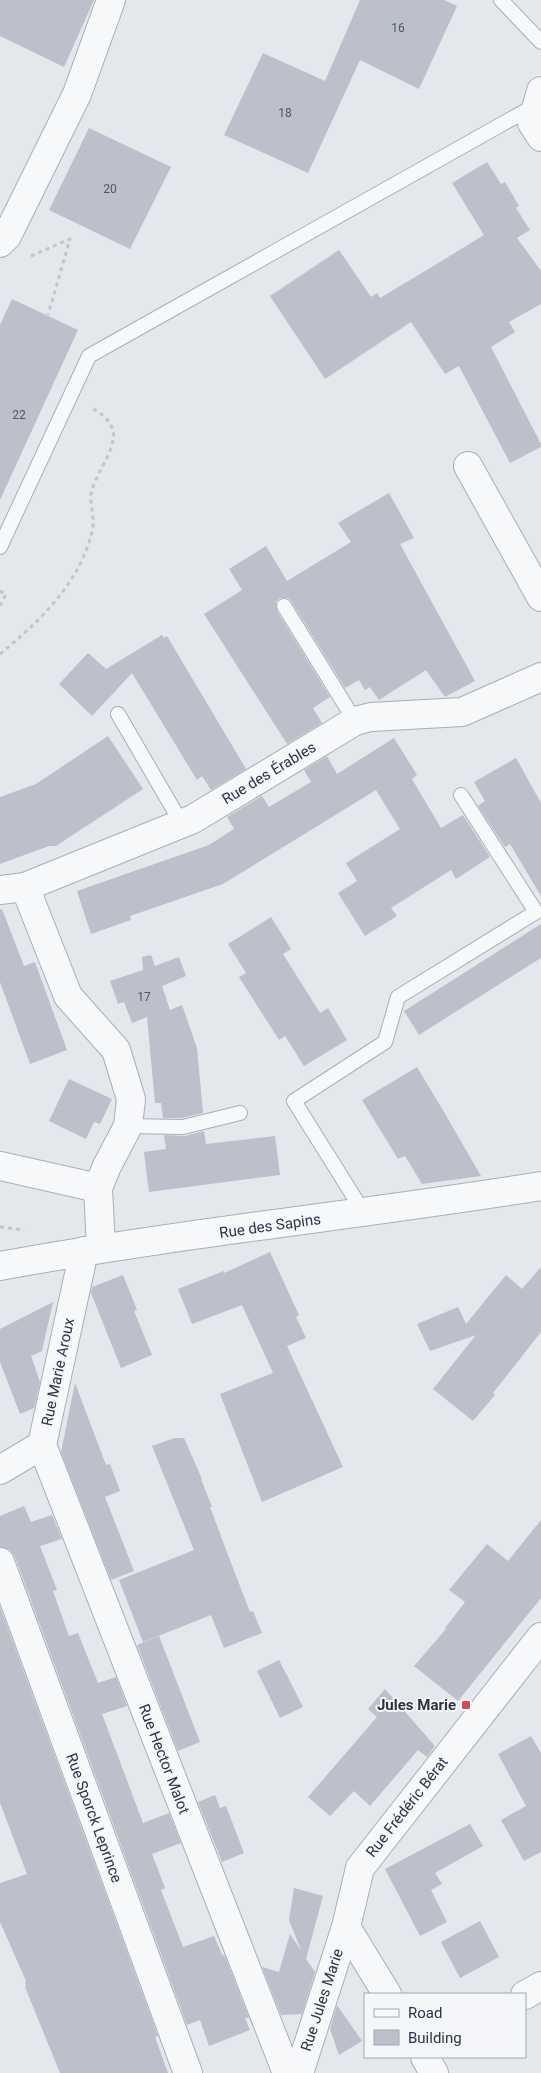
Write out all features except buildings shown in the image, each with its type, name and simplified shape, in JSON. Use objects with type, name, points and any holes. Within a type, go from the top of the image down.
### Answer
[{"type":"street","points":[[0,243],[7,236],[77,94],[111,0]]},
{"type":"street","points":[[539,98],[532,124],[541,137]]},
{"type":"street","points":[[468,466],[541,597]]},
{"type":"street","name":"Rue des Érables","points":[[12,888],[193,819],[355,721],[371,717],[462,712],[541,677]]},
{"type":"street","points":[[0,1166],[98,1188],[106,1166],[128,1126],[131,1099],[116,1050],[68,996],[12,888]]},
{"type":"street","name":"Rue des Sapins","points":[[0,1266],[92,1249],[364,1213],[541,1186]]},
{"type":"street","name":"Rue Marie Aroux","points":[[0,1470],[42,1445],[92,1249],[98,1188]]},
{"type":"street","name":"Rue Hector Malot","points":[[42,1445],[287,2073]]},
{"type":"street","name":"Rue Sporck Leprince","points":[[0,1562],[188,2073]]},
{"type":"street","name":"Rue Frédéric Bérat","points":[[346,1927],[360,1868],[541,1638]]},
{"type":"street","points":[[346,1927],[386,1993]]},
{"type":"street","name":"Rue Jules Marie","points":[[299,2073],[346,1927]]},
{"type":"street","points":[[526,1995],[541,1986]]},
{"type":"street","points":[[425,2058],[434,2073]]},
{"type":"lane","points":[[501,0],[541,42]]},
{"type":"lane","points":[[0,547],[88,356],[539,98]]},
{"type":"lane","points":[[284,606],[355,721]]},
{"type":"lane","points":[[118,714],[182,824]]},
{"type":"lane","points":[[364,1213],[294,1100],[385,1042],[398,997],[536,912],[461,795]]},
{"type":"lane","points":[[128,1126],[183,1127],[240,1113]]},
{"type":"path","points":[[26,258],[70,240],[48,315]]},
{"type":"path","points":[[0,654],[48,610],[63,593],[78,567],[93,530],[94,513],[91,493],[113,438],[113,424],[103,414],[70,397]]},
{"type":"path","points":[[0,591],[6,594],[0,606]]},
{"type":"path","points":[[0,1227],[28,1230],[29,1235]]},
{"type":"place","name":"Jules Marie","points":[[466,1705]]}]
